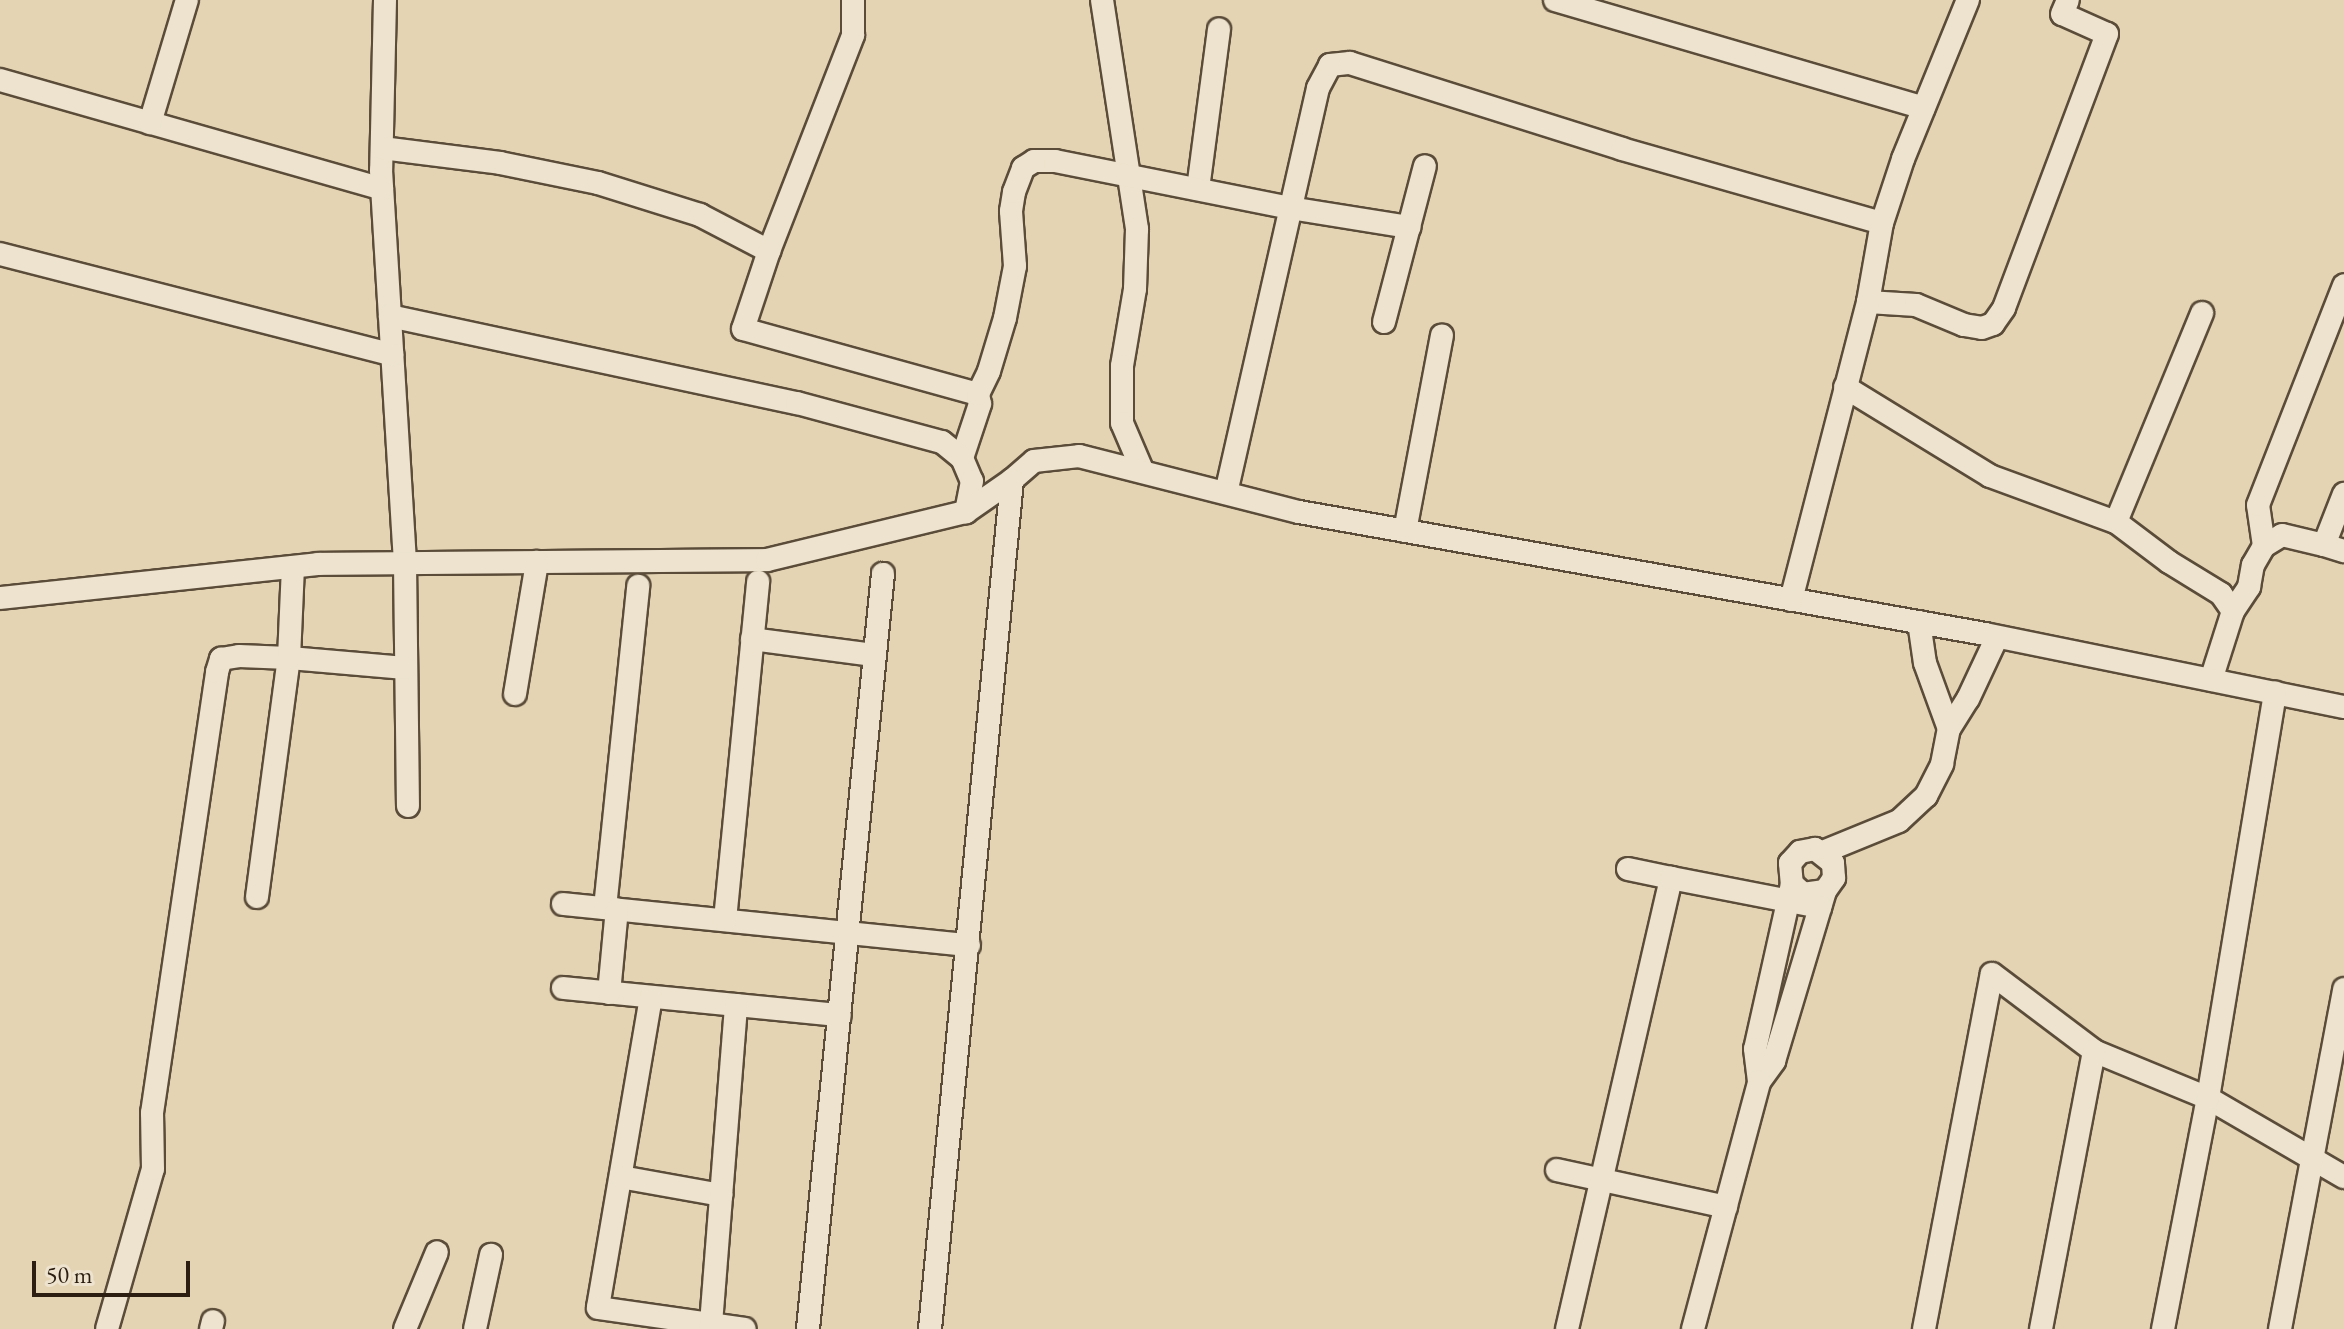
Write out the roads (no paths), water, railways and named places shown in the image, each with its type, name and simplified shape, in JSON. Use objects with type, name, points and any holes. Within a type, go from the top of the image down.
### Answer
[{"type":"street","points":[[150,123],[187,0]]},
{"type":"street","points":[[385,0],[382,189],[405,563],[408,806]]},
{"type":"street","points":[[853,0],[853,35],[769,251],[743,329],[978,394]]},
{"type":"street","points":[[1102,0],[1137,229],[1135,289],[1122,366],[1122,423],[1143,472]]},
{"type":"street","points":[[1555,0],[1924,108]]},
{"type":"street","points":[[1791,600],[1868,302],[1882,223],[1968,0]]},
{"type":"street","points":[[1868,302],[1916,305],[1964,325],[1982,328],[1993,324],[2004,308],[2107,34],[2062,14],[2068,0]]},
{"type":"street","points":[[1198,189],[1219,29]]},
{"type":"street","points":[[1226,493],[1318,88],[1330,65],[1350,63],[1622,149],[1882,223]]},
{"type":"street","points":[[0,80],[382,189]]},
{"type":"street","points":[[382,148],[500,163],[598,183],[700,215],[769,251]]},
{"type":"street","points":[[962,458],[980,404],[978,394],[1005,318],[1015,266],[1011,211],[1023,168],[1034,161],[1055,161],[1290,208],[1409,227]]},
{"type":"street","points":[[1384,322],[1425,166]]},
{"type":"street","points":[[0,254],[392,355]]},
{"type":"street","points":[[2264,546],[2258,505],[2344,285]]},
{"type":"street","points":[[2116,522],[2202,313]]},
{"type":"street","points":[[390,316],[878,423],[942,442],[962,458],[972,481],[966,512]]},
{"type":"street","points":[[1405,531],[1442,335]]},
{"type":"street","points":[[1845,387],[1990,476],[2116,522],[2169,562],[2221,594],[2233,611]]},
{"type":"street","points":[[0,598],[293,567],[767,560],[966,512],[1034,461],[1079,456],[1299,512],[1919,622],[2344,707]]},
{"type":"street","points":[[930,1329],[1012,480]]},
{"type":"street","points":[[2211,680],[2233,611],[2249,587],[2253,565],[2264,546],[2282,535],[2334,548],[2344,494]]},
{"type":"street","points":[[515,694],[537,562]]},
{"type":"street","points":[[257,897],[289,658],[293,567]]},
{"type":"street","points":[[808,1329],[883,574]]},
{"type":"street","points":[[725,920],[758,582]]},
{"type":"street","points":[[609,993],[611,909],[638,586]]},
{"type":"street","points":[[1919,622],[1925,663],[1949,729]]},
{"type":"street","points":[[1759,1082],[1755,1049],[1790,892],[1788,870],[1794,857],[1808,849],[1823,852],[1899,821],[1926,796],[1942,764],[1949,729],[1968,699],[1997,637]]},
{"type":"street","points":[[752,639],[874,655]]},
{"type":"street","points":[[107,1329],[153,1169],[152,1113],[221,659],[239,656],[289,658],[406,668]]},
{"type":"street","points":[[2163,1329],[2208,1098],[2275,693]]},
{"type":"street","points":[[1693,1329],[1759,1082],[1774,1061],[1834,870],[1823,852]]},
{"type":"street","points":[[1628,869],[1823,899]]},
{"type":"street","points":[[1567,1329],[1671,878]]},
{"type":"street","points":[[563,904],[969,945]]},
{"type":"street","points":[[1924,1329],[1992,974],[2094,1051],[2208,1098],[2344,1177]]},
{"type":"street","points":[[563,988],[840,1015]]},
{"type":"street","points":[[2280,1329],[2344,989]]},
{"type":"street","points":[[651,997],[598,1308],[745,1329]]},
{"type":"street","points":[[711,1324],[736,1005]]},
{"type":"street","points":[[2041,1329],[2094,1051]]},
{"type":"street","points":[[1557,1170],[1726,1207]]},
{"type":"street","points":[[621,1177],[721,1195]]},
{"type":"street","points":[[405,1329],[437,1252]]},
{"type":"street","points":[[475,1329],[491,1255]]}]
